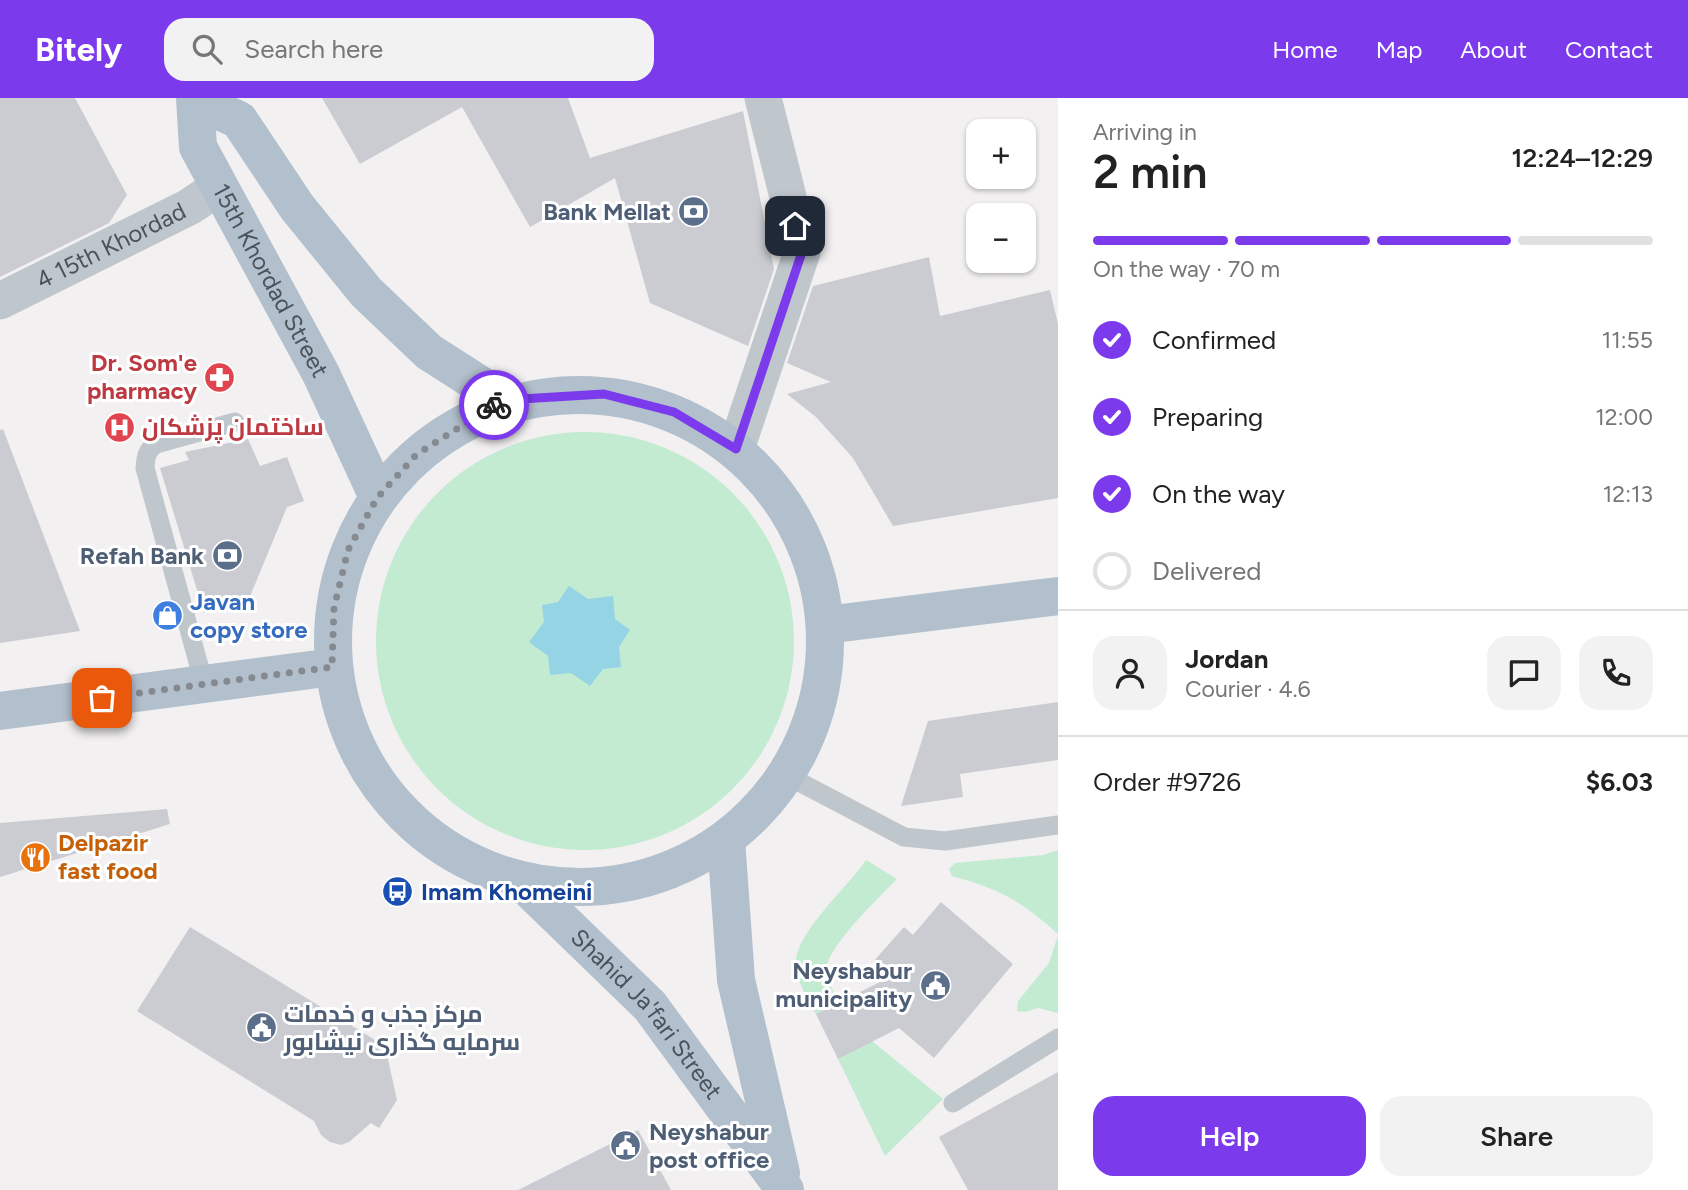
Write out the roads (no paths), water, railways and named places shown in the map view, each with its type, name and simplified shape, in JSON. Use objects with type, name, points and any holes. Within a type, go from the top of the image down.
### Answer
[{"type":"main road","name":"15th Khordad Street","points":[[377,498],[321,374],[198,147],[196,100],[239,120],[297,207],[366,292],[429,352],[504,400]]},
{"type":"main road","points":[[604,394],[674,412],[736,449],[782,499],[813,559],[826,625],[824,678],[810,728],[786,775],[755,814],[726,839],[655,876],[589,888],[522,882],[465,861],[414,827],[374,781],[346,727],[332,667],[334,608],[348,550],[377,498],[416,455],[504,400],[604,394]]},
{"type":"main road","points":[[826,625],[1058,596]]},
{"type":"main road","points":[[0,711],[332,667]]},
{"type":"main road","name":"Shahid Ja'fari Street","points":[[726,839],[736,980],[784,1190]]},
{"type":"main road","name":"Shahid Ja'fari Street","points":[[522,882],[650,1006],[784,1190]]},
{"type":"street","points":[[736,449],[802,252],[763,98]]},
{"type":"street","name":"4 15th Khordad","points":[[0,301],[190,207],[219,187]]},
{"type":"lane","points":[[204,684],[145,468],[147,452],[156,444],[235,422]]},
{"type":"lane","points":[[786,775],[904,837],[945,841],[1058,825]]},
{"type":"lane","points":[[953,1103],[1058,1038]]},
{"type":"water","points":[[569,586],[588,599],[613,596],[615,619],[630,630],[619,647],[621,667],[603,669],[590,686],[571,673],[550,675],[548,656],[529,642],[544,622],[542,605],[558,602]]},
{"type":"place","name":"Bank Mellat","points":[[694,212]]},
{"type":"place","name":"Dr. Som'e pharmacy","points":[[220,377]]},
{"type":"place","name":"ساختمان پزشکان","points":[[119,427]]},
{"type":"place","name":"Refah Bank","points":[[227,556]]},
{"type":"place","name":"Javan copy store","points":[[167,616]]},
{"type":"place","name":"Delpazir fast food","points":[[35,857]]},
{"type":"place","name":"Imam Khomeini","points":[[398,892]]},
{"type":"place","name":"Neyshabur municipality","points":[[935,985]]},
{"type":"place","name":"مرکز جذب و خدمات سرمایه گذاری نیشابور","points":[[261,1028]]},
{"type":"place","name":"Neyshabur post office","points":[[626,1146]]}]
